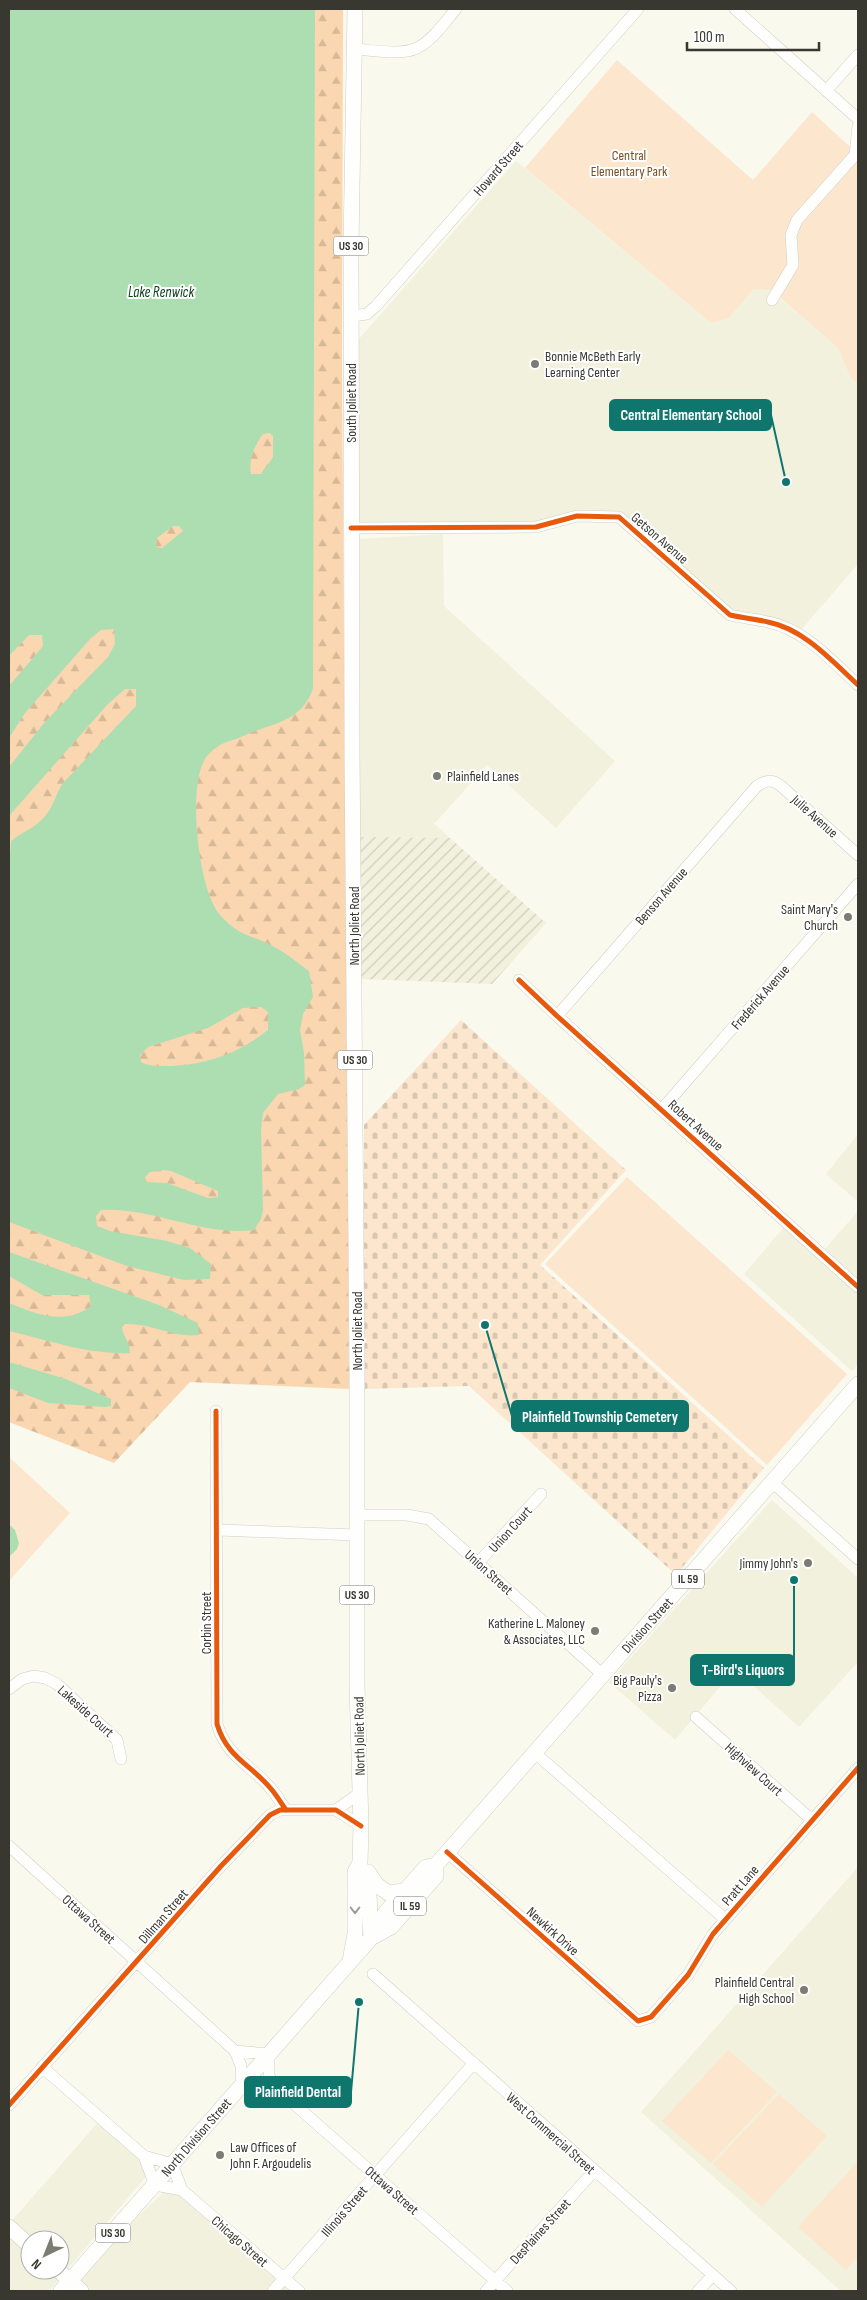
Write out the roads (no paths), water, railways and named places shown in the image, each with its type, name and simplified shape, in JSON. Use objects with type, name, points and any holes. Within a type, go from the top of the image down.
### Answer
[{"type":"main road","name":"South Joliet Road","points":[[353,798],[351,316],[355,9]]},
{"type":"main road","name":"North Joliet Road","points":[[353,798],[357,1365],[356,1534],[360,1793],[364,1868],[371,1938]]},
{"type":"main road","name":"Division Street","points":[[371,1938],[386,1912],[404,1891],[426,1867],[436,1865],[858,1384]]},
{"type":"main road","name":"Division Street","points":[[371,1938],[391,1927],[436,1876],[436,1865]]},
{"type":"main road","name":"North Joliet Road","points":[[350,1961],[355,1934],[355,1872],[364,1868]]},
{"type":"main road","points":[[364,1868],[376,1885],[388,1893],[404,1891]]},
{"type":"main road","name":"North Division Street","points":[[65,2286],[371,1938]]},
{"type":"main road","points":[[9,2227],[20,2237]]},
{"type":"main road","points":[[65,2286],[81,2291]]},
{"type":"street","points":[[354,49],[389,51],[417,48],[431,38],[456,9]]},
{"type":"street","name":"Howard Street","points":[[351,316],[367,314],[376,306],[638,9]]},
{"type":"street","points":[[734,9],[858,119]]},
{"type":"street","points":[[826,91],[858,55]]},
{"type":"street","points":[[772,300],[793,265],[791,235],[797,220],[856,154],[858,126]]},
{"type":"street","name":"Getson Avenue","points":[[352,528],[536,527],[577,516],[619,517],[730,614],[750,620],[768,622],[806,639],[858,685]]},
{"type":"street","name":"Julie Avenue","points":[[769,781],[775,781],[858,855]]},
{"type":"street","name":"Benson Avenue","points":[[556,1016],[757,786],[769,781]]},
{"type":"street","name":"Frederick Avenue","points":[[662,1109],[858,884]]},
{"type":"street","name":"Robert Avenue","points":[[519,980],[556,1016],[662,1109],[858,1287]]},
{"type":"street","name":"Corbin Street","points":[[216,1411],[218,1530],[217,1724],[221,1738],[230,1751],[272,1789],[286,1810]]},
{"type":"street","points":[[773,1482],[858,1560]]},
{"type":"street","name":"Union Court","points":[[478,1563],[541,1494]]},
{"type":"street","name":"Union Street","points":[[356,1515],[407,1515],[429,1519],[603,1675]]},
{"type":"street","points":[[218,1530],[356,1534]]},
{"type":"street","name":"Lakeside Court","points":[[9,1689],[22,1679],[34,1676],[45,1678],[58,1684],[117,1740],[121,1759]]},
{"type":"street","name":"Highview Court","points":[[696,1717],[812,1820]]},
{"type":"street","points":[[535,1752],[725,1919]]},
{"type":"street","name":"Pratt Lane","points":[[645,2020],[651,2017],[688,1975],[713,1934],[725,1919],[858,1768]]},
{"type":"street","points":[[360,1793],[336,1810],[361,1826]]},
{"type":"street","name":"Dillman Street","points":[[9,2105],[221,1866],[274,1811],[336,1810]]},
{"type":"street","name":"Ottawa Street","points":[[9,1846],[235,2051]]},
{"type":"street","name":"Newkirk Drive","points":[[447,1852],[638,2021],[645,2020]]},
{"type":"street","name":"West Commercial Street","points":[[372,1974],[731,2291]]},
{"type":"street","points":[[242,2085],[241,2066],[235,2051],[269,2054]]},
{"type":"street","name":"Ottawa Street","points":[[269,2054],[269,2076],[277,2089],[507,2291]]},
{"type":"street","name":"Illinois Street","points":[[273,2291],[474,2063]]},
{"type":"street","points":[[42,2067],[144,2156],[172,2164]]},
{"type":"street","name":"Ottawa Street","points":[[242,2085],[257,2083],[277,2089]]},
{"type":"street","points":[[144,2156],[155,2185],[182,2190]]},
{"type":"street","name":"Chicago Street","points":[[172,2164],[182,2190],[299,2291]]},
{"type":"street","name":"DesPlaines Street","points":[[486,2291],[594,2171]]},
{"type":"street","points":[[698,2291],[713,2275]]},
{"type":"water","name":"Lake Renwick","points":[[9,9],[315,9],[313,689],[307,701],[292,716],[223,744],[209,754],[204,761],[199,775],[196,815],[201,863],[206,884],[212,902],[220,915],[241,932],[278,949],[309,971],[313,997],[303,1014],[300,1030],[304,1053],[305,1085],[299,1089],[278,1094],[263,1113],[261,1130],[263,1210],[261,1219],[254,1230],[216,1229],[120,1210],[101,1210],[96,1216],[97,1226],[110,1231],[167,1241],[190,1248],[211,1264],[210,1279],[184,1280],[127,1266],[9,1222],[9,871],[11,841],[34,826],[46,815],[63,783],[136,706],[136,689],[125,689],[107,705],[9,816],[9,767],[44,723],[108,657],[115,644],[114,629],[101,630],[91,638],[25,713],[9,738],[9,686],[43,646],[42,635],[29,635],[9,656]],"holes":[[[270,433],[273,436],[273,457],[261,474],[251,474],[250,463],[253,452],[263,434]],[[173,526],[179,526],[183,531],[162,548],[156,547],[157,538]],[[261,1007],[268,1012],[268,1030],[235,1051],[211,1060],[186,1065],[160,1066],[141,1062],[140,1055],[148,1047],[208,1028],[243,1008]],[[171,1171],[218,1191],[218,1197],[208,1198],[167,1183],[146,1182],[145,1177],[150,1172]]]},
{"type":"water","points":[[9,1252],[159,1305],[198,1323],[199,1335],[180,1334],[135,1324],[125,1324],[122,1328],[130,1353],[115,1353],[69,1346],[9,1331],[9,1303],[40,1314],[61,1317],[71,1316],[91,1306],[89,1295],[42,1295],[9,1276]]},
{"type":"water","points":[[9,1362],[66,1379],[111,1399],[111,1406],[48,1403],[9,1388]]},
{"type":"water","points":[[9,1524],[15,1530],[19,1543],[17,1549],[9,1557]]},
{"type":"place","name":"Bonnie McBeth Early Learning Center","points":[[535,364]]},
{"type":"place","name":"Central Elementary School","points":[[786,482]]},
{"type":"place","name":"Plainfield Lanes","points":[[437,776]]},
{"type":"place","name":"Saint Mary's Church","points":[[848,917]]},
{"type":"place","name":"Plainfield Township Cemetery","points":[[485,1325]]},
{"type":"place","name":"Jimmy John's","points":[[808,1563]]},
{"type":"place","name":"T-Bird's Liquors","points":[[794,1580]]},
{"type":"place","name":"Katherine L. Maloney & Associates, LLC","points":[[595,1631]]},
{"type":"place","name":"Big Pauly's Pizza","points":[[672,1688]]},
{"type":"place","name":"Plainfield Central High School","points":[[804,1990]]},
{"type":"place","name":"Plainfield Dental","points":[[359,2002]]},
{"type":"place","name":"Law Offices of John F. Argoudelis","points":[[220,2155]]},
{"type":"park label","name":"Central Elementary Park","points":[[629,164]]}]
